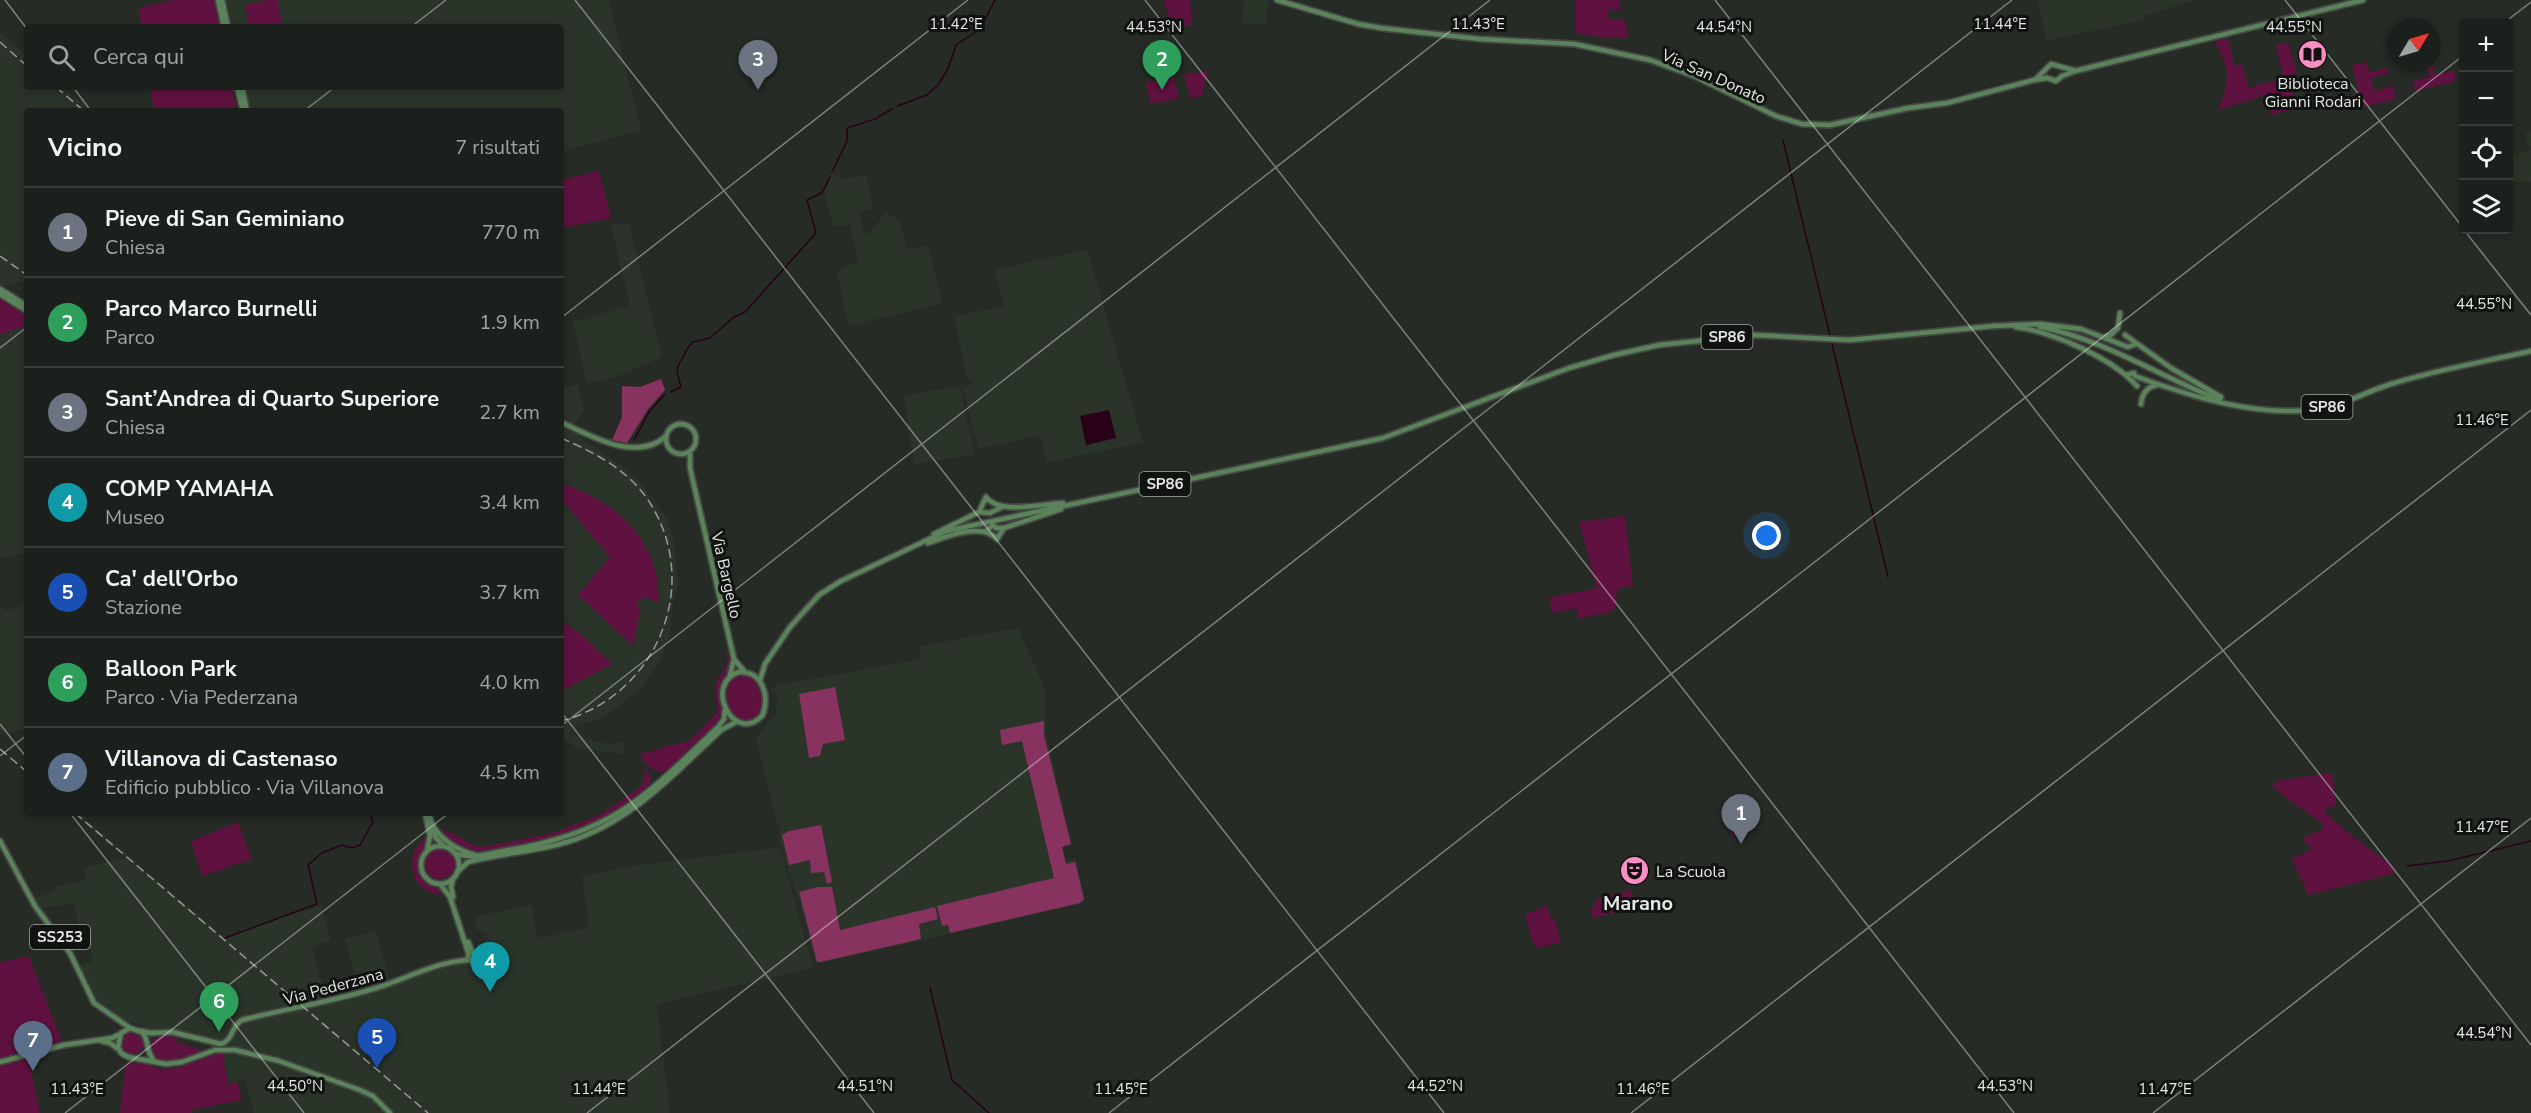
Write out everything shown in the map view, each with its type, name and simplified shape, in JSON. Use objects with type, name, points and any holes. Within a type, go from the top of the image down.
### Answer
[{"type":"main road","points":[[220,0],[225,24]]},
{"type":"main road","name":"Via San Donato","points":[[1277,0],[1358,24],[1381,28],[1480,39],[1577,45],[1650,60],[1694,76],[1776,116],[1803,124],[1830,125],[1899,110],[1947,103],[2034,80],[2047,78],[2056,81],[2075,70],[2336,3],[2363,0]]},
{"type":"main road","name":"Via San Donato","points":[[2034,80],[2054,63],[2062,69],[2075,70]]},
{"type":"main road","points":[[2062,69],[2062,76]]},
{"type":"main road","points":[[2045,70],[2047,78]]},
{"type":"main road","points":[[240,90],[244,108]]},
{"type":"main road","points":[[0,292],[24,307]]},
{"type":"main road","points":[[2103,337],[2111,335],[2118,328],[2121,322],[2120,313]]},
{"type":"main road","points":[[2022,325],[2071,327],[2128,347],[2136,344]]},
{"type":"main road","name":"SP86","points":[[760,680],[765,664],[796,618],[819,596],[841,581],[946,531],[1383,438],[1569,368],[1659,345],[1755,335],[1830,339],[1880,338],[2022,325],[2068,333],[2234,405],[2267,411],[2316,410],[2417,377],[2531,351]]},
{"type":"main road","points":[[2004,326],[2050,335],[2092,354],[2137,386]]},
{"type":"main road","points":[[2126,335],[2171,368],[2234,405]]},
{"type":"main road","points":[[2123,375],[2135,375],[2203,399],[2234,405]]},
{"type":"main road","points":[[2141,404],[2142,397],[2148,388],[2162,386]]},
{"type":"main road","points":[[564,423],[609,443],[638,447],[652,445],[670,449],[680,454],[690,468]]},
{"type":"main road","points":[[652,445],[677,425],[690,428],[696,439],[690,451],[690,468]]},
{"type":"main road","points":[[666,436],[670,449]]},
{"type":"main road","points":[[680,454],[690,451]]},
{"type":"main road","name":"Via Bargello","points":[[690,468],[734,659],[730,675]]},
{"type":"main road","points":[[979,512],[986,497],[991,504],[1002,507],[1074,503]]},
{"type":"main road","points":[[905,550],[943,538],[990,529],[993,525],[996,528],[1004,528],[1074,503]]},
{"type":"main road","points":[[905,550],[979,512],[990,513],[1002,507]]},
{"type":"main road","points":[[985,530],[998,539],[1004,528]]},
{"type":"main road","name":"Via Bargello","points":[[734,659],[747,672]]},
{"type":"main road","name":"SP86","points":[[747,672],[765,664]]},
{"type":"main road","points":[[428,816],[435,837],[444,846],[466,857],[564,839],[592,828],[621,813],[655,787],[719,726],[724,719],[725,709],[722,691],[730,675],[747,672],[760,680],[765,701],[762,716],[748,724],[736,722],[721,730],[646,800],[606,826],[558,845],[475,860],[464,864],[446,882],[437,883]]},
{"type":"main road","points":[[725,709],[736,722]]},
{"type":"main road","points":[[427,816],[430,836],[427,851],[421,863],[423,872],[429,880],[443,885],[450,897],[470,956]]},
{"type":"main road","points":[[431,822],[442,838],[464,851],[480,855]]},
{"type":"main road","name":"SS253","points":[[0,841],[35,906],[67,947],[93,1002],[102,1011],[130,1028],[139,1030]]},
{"type":"main road","points":[[427,851],[435,846],[444,846]]},
{"type":"main road","points":[[455,853],[458,860],[457,872]]},
{"type":"main road","points":[[453,877],[451,892],[470,956]]},
{"type":"main road","name":"Via Pederzana","points":[[157,1033],[176,1033],[218,1044],[227,1041],[235,1026],[242,1020],[336,1000],[470,956]]},
{"type":"main road","points":[[117,1019],[121,1033],[117,1040],[119,1050]]},
{"type":"main road","points":[[0,1062],[56,1047],[112,1038],[130,1028]]},
{"type":"main road","points":[[139,1030],[157,1033]]},
{"type":"main road","points":[[139,1030],[144,1034],[148,1054],[155,1062]]},
{"type":"main road","points":[[135,1058],[142,1054],[157,1033]]},
{"type":"main road","points":[[90,1041],[108,1043],[128,1057],[173,1064],[215,1050],[240,1051],[279,1061],[360,1090],[373,1096],[390,1113]]},
{"type":"shaded area","points":[[173,0],[215,0],[219,24],[141,24],[139,8]]},
{"type":"shaded area","points":[[222,0],[609,0],[641,130],[564,151],[564,108],[248,108],[245,90],[564,90],[564,24],[227,24]]},
{"type":"shaded area","points":[[277,0],[283,24],[248,24],[245,5]]},
{"type":"shaded area","points":[[1164,0],[1190,0],[1192,26],[1171,26]]},
{"type":"shaded area","points":[[1245,0],[1268,0],[1266,25],[1241,23]]},
{"type":"shaded area","points":[[1575,0],[1619,0],[1621,9],[1608,10],[1609,20],[1625,19],[1628,37],[1606,38],[1576,33]]},
{"type":"shaded area","points":[[2038,0],[2197,0],[2145,15],[2143,20],[2046,41]]},
{"type":"shaded area","points":[[0,32],[24,53],[24,90],[66,90],[88,108],[24,108],[24,281],[0,287]]},
{"type":"shaded area","points":[[2225,38],[2228,40],[2235,66],[2242,64],[2249,89],[2261,83],[2284,81],[2276,45],[2288,42],[2297,73],[2288,76],[2298,108],[2271,115],[2266,95],[2219,110],[2227,74],[2215,40]]},
{"type":"shaded area","points":[[2367,62],[2370,72],[2387,68],[2389,73],[2371,78],[2374,91],[2393,86],[2396,99],[2362,107],[2352,65]]},
{"type":"shaded area","points":[[2454,70],[2456,81],[2415,91],[2413,81],[2430,77],[2429,72],[2434,72],[2435,75]]},
{"type":"shaded area","points":[[1208,71],[1202,96],[1190,98],[1184,75]]},
{"type":"shaded area","points":[[1174,77],[1179,98],[1150,104],[1146,82]]},
{"type":"shaded area","points":[[150,90],[233,90],[236,108],[154,108]]},
{"type":"shaded area","points":[[2531,131],[2531,182],[2513,182],[2513,156],[2530,150],[2525,134]]},
{"type":"shaded area","points":[[599,171],[611,218],[564,227],[564,179]]},
{"type":"shaded area","points":[[831,173],[846,179],[866,174],[873,208],[860,212],[864,233],[868,235],[886,212],[899,220],[907,248],[928,246],[942,300],[940,304],[848,326],[837,273],[858,260],[850,225],[833,226],[823,189]]},
{"type":"shaded area","points":[[629,223],[662,357],[618,376],[587,384],[573,321],[630,306],[611,226]]},
{"type":"shaded area","points":[[1087,249],[1143,442],[1047,463],[1040,435],[978,449],[963,387],[972,385],[972,379],[967,379],[954,316],[1004,306],[995,270]]},
{"type":"shaded area","points":[[0,298],[24,313],[24,553],[0,559]]},
{"type":"shaded area","points":[[0,298],[24,313],[24,327],[0,334]]},
{"type":"shaded area","points":[[661,379],[665,390],[648,409],[627,443],[612,440],[622,417],[622,386],[640,387]]},
{"type":"shaded area","points":[[578,385],[584,409],[575,425],[564,420],[564,387]]},
{"type":"shaded area","points":[[946,388],[960,388],[975,455],[914,464],[904,396]]},
{"type":"shaded area","points":[[1109,410],[1116,438],[1086,445],[1080,416]]},
{"type":"shaded area","points":[[564,426],[580,434],[579,437],[629,471],[641,483],[667,519],[674,543],[678,583],[673,602],[670,636],[659,662],[641,687],[620,706],[596,720],[571,728],[572,734],[598,742],[610,744],[625,742],[624,754],[577,748],[564,739]]},
{"type":"shaded area","points":[[564,484],[581,491],[617,512],[643,542],[652,560],[659,602],[654,602],[648,597],[637,601],[640,613],[633,646],[578,595],[610,557],[564,503]]},
{"type":"shaded area","points":[[1625,516],[1633,586],[1617,589],[1616,606],[1613,611],[1579,619],[1576,608],[1551,613],[1550,597],[1594,589],[1596,584],[1579,522]]},
{"type":"shaded area","points":[[0,604],[4,611],[24,606],[24,729],[0,734]]},
{"type":"shaded area","points":[[564,622],[581,634],[612,664],[564,689]]},
{"type":"shaded area","points":[[1018,628],[1045,690],[1046,734],[1072,844],[1063,847],[1066,861],[1076,859],[1085,900],[1079,904],[816,964],[800,903],[788,871],[780,839],[780,827],[777,825],[756,737],[776,714],[777,699],[773,686],[921,659],[919,646]]},
{"type":"shaded area","points":[[727,645],[729,645],[730,663],[720,687],[723,711],[719,721],[669,769],[655,770],[645,762],[640,754],[689,741],[717,713],[716,682],[727,665]]},
{"type":"shaded area","points":[[744,675],[750,677],[758,685],[762,702],[759,713],[751,719],[743,720],[730,711],[726,694],[727,686],[732,678]]},
{"type":"shaded area","points":[[835,687],[845,740],[823,744],[820,756],[809,758],[799,694]]},
{"type":"shaded area","points":[[1044,721],[1044,735],[1071,844],[1062,847],[1066,864],[1075,862],[1084,899],[1080,903],[950,933],[948,925],[942,926],[937,906],[1054,878],[1022,741],[1002,745],[1000,730]]},
{"type":"shaded area","points":[[645,768],[651,777],[650,784],[639,797],[624,809],[605,819],[562,835],[521,846],[476,853],[467,852],[458,847],[437,830],[443,830],[481,847],[549,834],[598,816],[639,788],[644,780]]},
{"type":"shaded area","points":[[2332,773],[2336,806],[2326,808],[2325,813],[2392,865],[2393,874],[2308,895],[2292,859],[2312,849],[2302,838],[2323,829],[2323,824],[2272,787],[2276,781]]},
{"type":"shaded area","points":[[1744,806],[1751,832],[1732,837],[1724,811]]},
{"type":"shaded area","points":[[76,816],[82,816],[226,938],[290,913],[321,906],[331,940],[317,945],[313,950],[327,1000],[359,991],[345,939],[376,931],[390,982],[424,966],[474,955],[477,951],[489,946],[486,933],[477,930],[475,916],[531,905],[538,939],[589,927],[582,876],[633,866],[780,847],[813,968],[657,1004],[670,1113],[254,1113],[245,1080],[229,1083],[217,1042],[176,1030],[148,1030],[139,1024],[125,1021],[99,1004],[79,965],[93,962],[90,951],[78,933],[74,903],[41,909],[35,900],[55,891],[55,886],[86,880],[84,867],[126,858]]},
{"type":"shaded area","points":[[238,822],[252,859],[202,876],[191,841]]},
{"type":"shaded area","points":[[821,825],[832,882],[827,884],[824,872],[811,873],[810,860],[789,865],[782,835],[789,831]]},
{"type":"shaded area","points":[[426,832],[426,843],[418,863],[420,874],[448,898],[422,887],[414,873],[412,862],[414,852]]},
{"type":"shaded area","points":[[440,849],[451,853],[455,864],[451,875],[440,879],[429,875],[425,864],[429,853]]},
{"type":"shaded area","points":[[817,887],[832,887],[840,930],[935,907],[938,919],[919,924],[921,939],[817,962],[799,892]]},
{"type":"shaded area","points":[[1631,890],[1636,908],[1593,918],[1591,908],[1594,907],[1597,898]]},
{"type":"shaded area","points":[[1547,906],[1552,920],[1555,920],[1561,942],[1537,948],[1532,940],[1525,914]]},
{"type":"shaded area","points":[[29,956],[63,1045],[27,1053],[40,1113],[0,1113],[0,962]]},
{"type":"shaded area","points":[[132,1030],[137,1031],[143,1037],[143,1047],[137,1053],[132,1054],[127,1053],[121,1047],[120,1042],[121,1037],[127,1031]]},
{"type":"shaded area","points":[[159,1035],[178,1035],[176,1042],[204,1051],[178,1061],[157,1059],[152,1055],[152,1041]]},
{"type":"shaded area","points":[[225,1052],[224,1062],[228,1084],[238,1082],[241,1100],[191,1110],[192,1113],[120,1113],[125,1067],[130,1064],[135,1062],[166,1069]]},
{"type":"waterway","points":[[897,106],[927,95],[938,85],[948,69],[956,45],[980,29],[995,0]]},
{"type":"waterway","points":[[832,172],[847,141],[847,129],[875,119],[892,109]]},
{"type":"waterway","points":[[1783,140],[1888,577]]},
{"type":"waterway","points":[[671,392],[681,387],[677,372],[678,366],[689,346],[693,342],[710,338],[734,317],[745,312],[816,233],[807,200],[822,193],[830,177]]},
{"type":"waterway","points":[[634,440],[649,412],[665,394]]},
{"type":"waterway","points":[[225,938],[317,904],[308,865],[322,853],[342,845],[352,848],[360,845],[373,822],[371,816]]},
{"type":"waterway","points":[[2407,866],[2448,861],[2531,841]]},
{"type":"waterway","points":[[930,988],[952,1080],[989,1113]]},
{"type":"railway","points":[[0,42],[24,63]]},
{"type":"railway","points":[[60,90],[80,108]]},
{"type":"railway","points":[[0,256],[24,273]]},
{"type":"railway","points":[[564,439],[608,462],[638,487],[646,497],[663,530],[671,564],[671,598],[662,631],[646,661],[624,687],[595,708],[564,720]]},
{"type":"railway","points":[[0,749],[24,769]]},
{"type":"railway","points":[[79,816],[428,1113]]},
{"type":"place","name":"Biblioteca Gianni Rodari","points":[[2313,55]]},
{"type":"place","name":"Sant’Andrea di Quarto Superiore","points":[[758,90]]},
{"type":"place","name":"Parco Marco Burnelli","points":[[1162,90]]},
{"type":"place","name":"Pieve di San Geminiano","points":[[1741,844]]},
{"type":"place","name":"La Scuola","points":[[1635,871]]},
{"type":"place","name":"COMP YAMAHA","points":[[490,992]]},
{"type":"place","name":"Balloon Park","points":[[219,1032]]},
{"type":"place","name":"Ca' dell'Orbo","points":[[377,1068]]},
{"type":"place","name":"Villanova di Castenaso","points":[[33,1071]]},
{"type":"district","name":"Marano","points":[[1638,903]]}]
